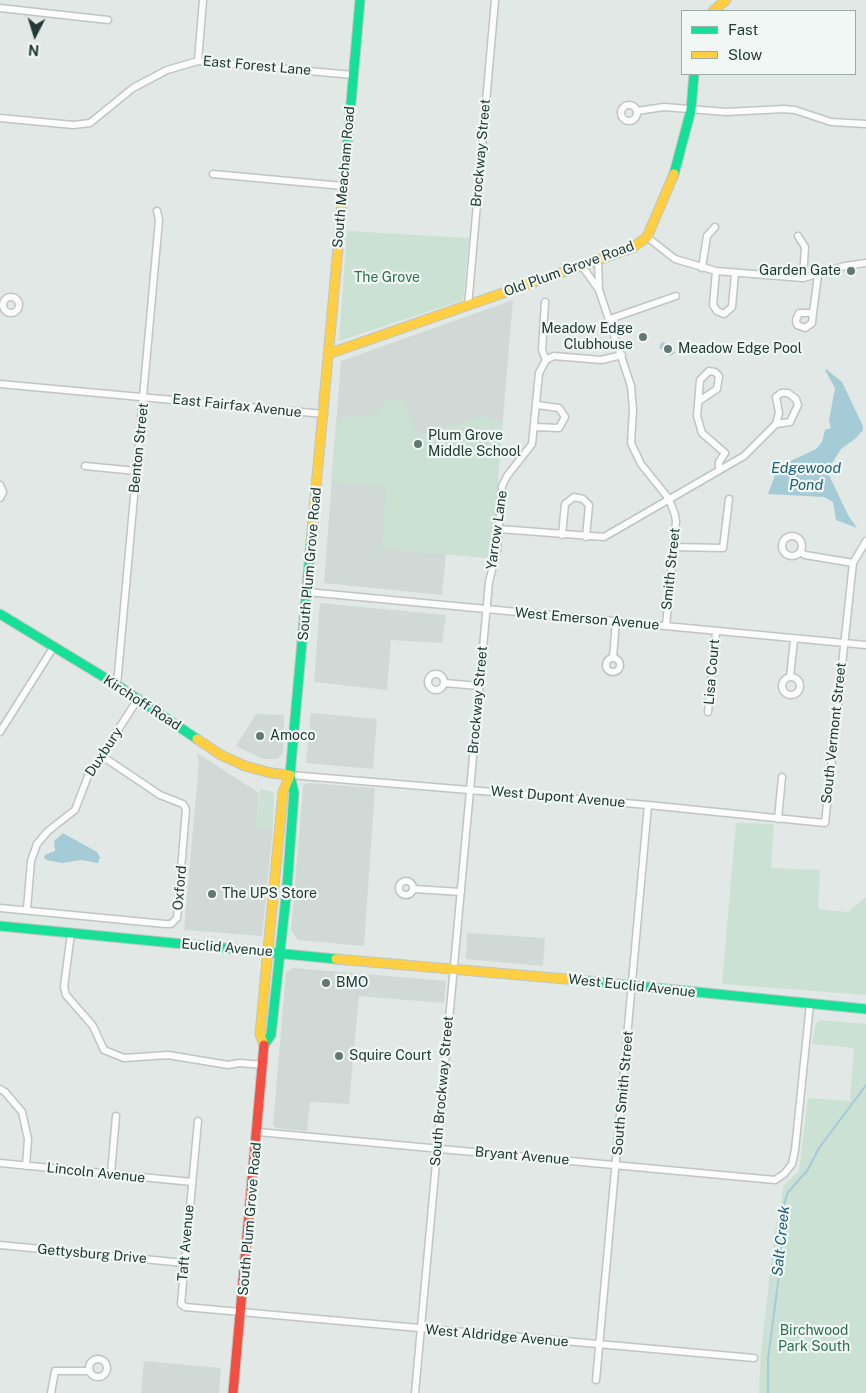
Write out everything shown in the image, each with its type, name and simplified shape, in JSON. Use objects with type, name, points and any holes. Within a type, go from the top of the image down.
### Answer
[{"type":"main road","name":"South Meacham Road","points":[[328,354],[360,0]]},
{"type":"main road","points":[[714,10],[726,0]]},
{"type":"main road","name":"Old Plum Grove Road","points":[[328,354],[632,248],[647,238],[678,165],[691,110],[694,75]]},
{"type":"main road","name":"South Plum Grove Road","points":[[233,1393],[258,1132],[264,1045],[260,1034],[267,952],[283,792],[290,774],[308,592],[328,354]]},
{"type":"main road","name":"Kirchoff Road","points":[[0,614],[53,648],[117,685],[221,755],[246,766],[271,773],[290,774]]},
{"type":"main road","name":"South Plum Grove Road","points":[[264,1045],[271,1035],[280,952],[294,793],[290,774]]},
{"type":"main road","name":"Euclid Avenue","points":[[0,926],[454,970]]},
{"type":"main road","name":"West Euclid Avenue","points":[[454,970],[632,985],[810,1004]]},
{"type":"main road","points":[[810,1004],[866,1009]]},
{"type":"street","points":[[198,61],[203,0]]},
{"type":"street","name":"Brockway Street","points":[[468,306],[495,0]]},
{"type":"street","points":[[0,8],[108,20]]},
{"type":"street","name":"East Forest Lane","points":[[0,118],[73,125],[90,123],[133,88],[168,70],[198,61],[353,75]]},
{"type":"street","points":[[637,111],[664,107],[726,112],[784,109],[795,110],[831,122],[866,124]]},
{"type":"street","points":[[212,174],[343,186]]},
{"type":"street","name":"Benton Street","points":[[117,685],[159,220],[157,211]]},
{"type":"street","points":[[702,268],[707,236],[715,228]]},
{"type":"street","points":[[798,236],[805,247],[803,278]]},
{"type":"street","points":[[647,238],[676,259],[716,271],[803,278],[845,266],[866,263]]},
{"type":"street","name":"Smith Street","points":[[598,260],[600,290],[622,355],[633,400],[632,443],[641,464],[669,499],[676,521],[666,626]]},
{"type":"street","name":"Smith Street","points":[[582,266],[600,290]]},
{"type":"street","points":[[716,271],[713,305],[717,311],[724,314],[732,308],[735,273]]},
{"type":"street","points":[[813,312],[818,275]]},
{"type":"street","points":[[610,319],[676,296]]},
{"type":"street","points":[[545,302],[542,350],[546,360],[554,356],[601,360],[622,355]]},
{"type":"street","name":"Yarrow Lane","points":[[486,610],[488,582],[497,550],[504,480],[530,448],[535,427],[539,373],[546,360]]},
{"type":"street","points":[[699,401],[717,389],[719,376],[715,372],[709,371],[700,380],[697,394],[699,401],[697,411],[699,427],[708,439],[736,460]]},
{"type":"street","name":"East Fairfax Avenue","points":[[0,384],[324,414]]},
{"type":"street","points":[[499,529],[604,537],[748,453],[776,424],[779,413],[776,397],[781,393],[788,393],[798,401],[798,406],[790,422],[776,424]]},
{"type":"street","points":[[535,427],[559,428],[565,417],[559,408],[537,405]]},
{"type":"street","points":[[719,469],[719,462],[725,453]]},
{"type":"street","points":[[85,466],[136,471]]},
{"type":"street","points":[[0,485],[3,492],[0,498]]},
{"type":"street","points":[[562,535],[565,504],[574,497],[583,499],[589,505],[586,537]]},
{"type":"street","points":[[674,547],[722,548],[728,498]]},
{"type":"street","points":[[800,552],[805,555],[853,563],[866,541]]},
{"type":"street","name":"South Vermont Street","points":[[825,823],[853,563]]},
{"type":"street","name":"West Emerson Avenue","points":[[308,592],[866,646]]},
{"type":"street","name":"Brockway Street","points":[[470,790],[486,610]]},
{"type":"street","points":[[613,658],[616,621]]},
{"type":"street","name":"Lisa Court","points":[[708,712],[716,632]]},
{"type":"street","points":[[790,676],[794,640]]},
{"type":"street","points":[[0,732],[53,648]]},
{"type":"street","points":[[444,683],[479,686]]},
{"type":"street","name":"Duxbury","points":[[27,909],[32,861],[37,844],[48,831],[74,810],[88,776],[138,699]]},
{"type":"street","name":"Oxford","points":[[0,908],[27,909],[165,924],[171,924],[178,918],[186,809],[183,804],[160,795],[102,756]]},
{"type":"street","name":"West Dupont Avenue","points":[[290,774],[648,805],[825,823]]},
{"type":"street","points":[[778,819],[782,777]]},
{"type":"street","name":"South Brockway Street","points":[[415,1393],[470,790]]},
{"type":"street","name":"South Smith Street","points":[[596,1380],[648,805]]},
{"type":"street","points":[[414,888],[461,892]]},
{"type":"street","points":[[71,933],[65,979],[66,995],[93,1026],[104,1050],[124,1058],[168,1055],[228,1065],[240,1063],[263,1065]]},
{"type":"street","name":"Bryant Avenue","points":[[258,1132],[775,1180],[784,1174],[792,1164],[795,1150],[810,1004]]},
{"type":"street","points":[[0,1089],[5,1092],[22,1112],[28,1138],[26,1166]]},
{"type":"street","points":[[111,1174],[116,1116]]},
{"type":"street","name":"Taft Avenue","points":[[198,1121],[180,1304],[185,1307],[241,1312]]},
{"type":"street","name":"Lincoln Avenue","points":[[0,1163],[192,1182]]},
{"type":"street","name":"Gettysburg Drive","points":[[0,1245],[184,1263]]},
{"type":"street","name":"West Aldridge Avenue","points":[[241,1312],[754,1358]]},
{"type":"street","points":[[51,1393],[55,1371],[90,1371]]},
{"type":"shaded area","name":"Plum Grove Middle School","points":[[513,300],[492,550],[488,558],[446,554],[442,595],[324,583],[341,361]]},
{"type":"shaded area","points":[[320,603],[446,615],[442,643],[391,640],[387,690],[314,682]]},
{"type":"shaded area","points":[[311,713],[377,719],[373,769],[306,763]]},
{"type":"shaded area","points":[[256,714],[284,715],[283,753],[277,759],[263,759],[236,746]]},
{"type":"shaded area","points":[[197,753],[259,793],[257,827],[273,828],[262,936],[184,930],[199,762]]},
{"type":"shaded area","points":[[304,784],[375,788],[364,946],[298,940],[291,930],[303,788]]},
{"type":"shaded area","points":[[467,933],[545,938],[543,966],[466,959]]},
{"type":"shaded area","points":[[293,968],[446,981],[444,1003],[359,996],[349,1104],[310,1102],[307,1131],[276,1128],[273,1125],[286,973]]},
{"type":"shaded area","points":[[144,1361],[221,1368],[219,1393],[141,1393]]},
{"type":"green space","name":"The Grove","points":[[347,231],[469,238],[463,300],[339,341]]},
{"type":"green space","points":[[403,397],[417,436],[484,415],[502,424],[492,550],[488,558],[381,549],[387,487],[331,482],[336,422],[342,418],[372,415],[379,411],[383,402]]},
{"type":"green space","points":[[260,789],[274,792],[273,828],[257,827]]},
{"type":"green space","points":[[736,823],[774,824],[771,868],[820,870],[818,909],[848,912],[866,897],[866,995],[722,984]]},
{"type":"green space","name":"Birchwood Park South","points":[[820,1020],[866,1024],[866,1393],[759,1393],[761,1353],[774,1237],[784,1185],[799,1171],[808,1098],[850,1101],[854,1048],[812,1044],[816,1023]]},
{"type":"water","name":"Meadow Edge Pool","points":[[662,342],[671,346],[675,353],[670,356],[666,351],[659,348]]},
{"type":"water","name":"Edgewood Pond","points":[[826,369],[842,382],[863,426],[863,430],[856,438],[841,449],[827,471],[848,515],[857,528],[836,520],[833,502],[824,497],[768,494],[778,467],[816,449],[822,442],[825,430],[831,428],[829,421],[835,388]]},
{"type":"water","points":[[63,833],[97,852],[100,857],[98,863],[81,860],[62,863],[44,858],[45,855],[55,851],[54,841]]},
{"type":"waterway","name":"Salt Creek","points":[[768,1393],[768,1359],[780,1268],[783,1207],[788,1192],[807,1171],[819,1148],[866,1085]]},
{"type":"traffic: fast","points":[[344,183],[360,0]]},
{"type":"traffic: fast","points":[[674,174],[691,110],[694,75]]},
{"type":"traffic: fast","points":[[264,1045],[271,1035],[287,888],[294,793],[290,775],[311,542]]},
{"type":"traffic: fast","points":[[0,614],[117,685],[197,739]]},
{"type":"traffic: fast","points":[[0,926],[336,959]]},
{"type":"traffic: fast","points":[[577,980],[866,1009]]},
{"type":"traffic: slow","points":[[714,10],[726,0]]},
{"type":"traffic: slow","points":[[328,354],[632,248],[647,237],[674,174]]},
{"type":"traffic: slow","points":[[311,542],[344,183]]},
{"type":"traffic: slow","points":[[197,739],[221,755],[245,766],[271,773],[290,775]]},
{"type":"traffic: slow","points":[[264,1045],[260,1034],[283,792],[290,775]]},
{"type":"traffic: slow","points":[[336,959],[577,980]]},
{"type":"traffic: jam","points":[[233,1393],[264,1045]]},
{"type":"place","name":"Garden Gate","points":[[851,271]]},
{"type":"place","name":"Meadow Edge Clubhouse","points":[[643,337]]},
{"type":"place","name":"Meadow Edge Pool","points":[[668,349]]},
{"type":"place","name":"Plum Grove Middle School","points":[[418,444]]},
{"type":"place","name":"Amoco","points":[[260,736]]},
{"type":"place","name":"The UPS Store","points":[[212,894]]},
{"type":"place","name":"BMO","points":[[326,983]]},
{"type":"place","name":"Squire Court","points":[[339,1056]]}]
